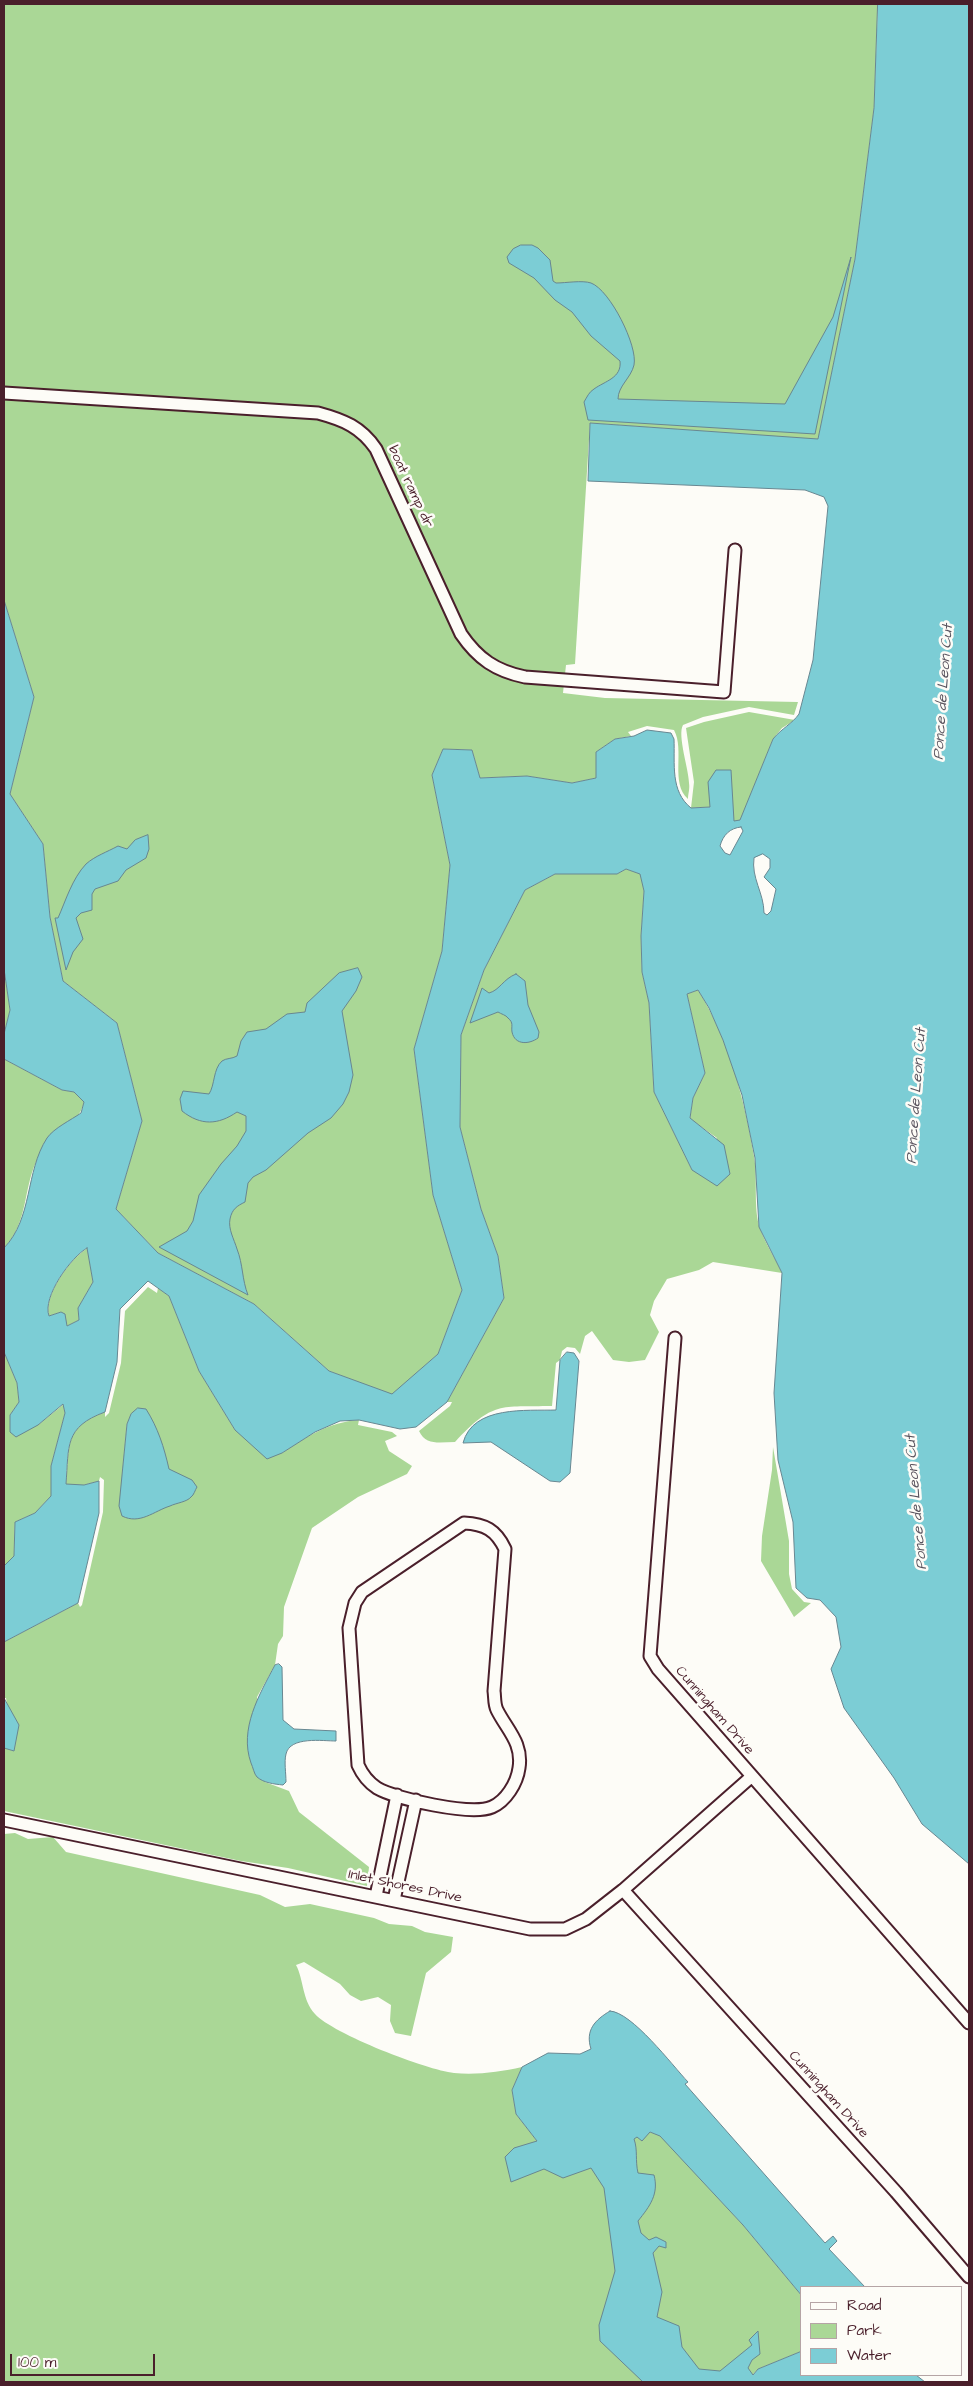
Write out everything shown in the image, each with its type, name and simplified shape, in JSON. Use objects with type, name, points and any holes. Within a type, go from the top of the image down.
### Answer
[{"type":"street","name":"boat ramp dr","points":[[4,393],[264,408],[318,413],[339,418],[356,427],[367,436],[376,449],[461,634],[482,660],[494,668],[525,677],[724,692],[735,550]]},
{"type":"street","name":"Cunningham Drive","points":[[675,1338],[650,1656],[658,1670],[750,1776],[969,2023]]},
{"type":"street","points":[[464,1523],[478,1524],[490,1528],[500,1538],[505,1549],[494,1691],[496,1708],[513,1735],[520,1751],[519,1769],[514,1784],[505,1798],[492,1807],[479,1810],[461,1810],[396,1795],[378,1788],[369,1782],[358,1765],[350,1628],[355,1603],[362,1592],[372,1583],[454,1528],[464,1523]]},
{"type":"street","name":"Inlet Shores Drive","points":[[4,1820],[530,1929],[565,1929],[586,1919],[623,1890],[750,1776]]},
{"type":"street","points":[[376,1896],[396,1795]]},
{"type":"street","points":[[394,1900],[416,1800]]},
{"type":"street","name":"Cunningham Drive","points":[[623,1890],[896,2192],[969,2277]]},
{"type":"green space","points":[[4,4],[878,4],[874,108],[855,259],[818,440],[590,423],[575,664],[566,665],[563,693],[605,698],[798,702],[794,715],[749,707],[703,717],[683,725],[681,736],[688,777],[688,799],[680,784],[677,738],[674,730],[647,726],[628,732],[631,736],[615,739],[596,752],[596,778],[572,783],[527,776],[480,778],[472,750],[443,749],[432,775],[450,865],[442,951],[414,1049],[433,1195],[462,1290],[438,1354],[392,1395],[329,1371],[254,1304],[158,1253],[116,1209],[142,1121],[117,1023],[63,981],[50,917],[43,844],[10,794],[34,697],[4,600]]},
{"type":"green space","points":[[749,712],[795,720],[782,728],[773,739],[740,821],[733,821],[733,809],[691,808],[694,782],[686,728]]},
{"type":"green space","points":[[626,869],[641,874],[644,891],[641,936],[642,972],[649,1003],[654,1092],[692,1170],[717,1138],[690,1119],[693,1098],[705,1073],[687,994],[698,990],[727,1049],[734,1070],[754,1156],[758,1221],[782,1273],[713,1262],[699,1270],[667,1279],[654,1301],[650,1315],[659,1332],[645,1360],[629,1362],[613,1360],[592,1331],[585,1336],[580,1354],[575,1348],[567,1347],[562,1351],[560,1360],[556,1363],[552,1406],[520,1406],[498,1409],[479,1419],[455,1442],[430,1441],[425,1439],[419,1431],[450,1406],[452,1402],[447,1402],[504,1298],[498,1256],[481,1209],[460,1127],[461,1035],[484,970],[525,890],[555,874],[617,874]]},
{"type":"green space","points":[[4,969],[10,1010],[4,1034]]},
{"type":"green space","points":[[4,1059],[62,1090],[74,1092],[84,1102],[81,1111],[69,1127],[40,1154],[32,1173],[17,1228],[4,1248]]},
{"type":"green space","points":[[88,1248],[93,1282],[78,1308],[79,1320],[67,1326],[61,1312],[49,1316],[50,1298],[67,1268]]},
{"type":"green space","points":[[148,1287],[157,1293],[158,1288],[169,1296],[199,1371],[235,1430],[282,1453],[309,1436],[328,1427],[359,1420],[358,1425],[392,1432],[397,1436],[385,1441],[389,1451],[412,1466],[407,1474],[358,1497],[312,1528],[284,1607],[283,1636],[278,1644],[275,1665],[257,1697],[265,1782],[289,1791],[299,1812],[369,1867],[367,1886],[288,1868],[241,1861],[4,1811],[4,1748],[14,1751],[6,1698],[4,1698],[4,1642],[78,1603],[80,1607],[82,1605],[103,1512],[104,1480],[100,1477],[99,1481],[84,1485],[66,1485],[69,1449],[75,1431],[82,1424],[105,1412],[105,1417],[109,1413],[121,1363],[125,1311]],"holes":[[[131,1415],[122,1478],[127,1424]]]},
{"type":"green space","points":[[4,1352],[17,1383],[19,1402],[10,1415],[38,1425],[64,1404],[65,1413],[51,1466],[51,1496],[35,1513],[15,1522],[14,1556],[4,1566]]},
{"type":"green space","points":[[773,1447],[789,1541],[789,1574],[792,1589],[804,1602],[811,1603],[794,1617],[761,1561],[762,1536],[772,1470]]},
{"type":"green space","points":[[15,1833],[28,1839],[53,1837],[66,1852],[260,1895],[285,1907],[310,1904],[374,1918],[389,1924],[412,1926],[425,1932],[453,1937],[451,1952],[426,1973],[411,2036],[395,2033],[390,2021],[391,2005],[378,1997],[361,2001],[350,1995],[340,1984],[304,1962],[296,1965],[305,1996],[315,2014],[325,2022],[360,2041],[423,2065],[454,2073],[488,2073],[522,2067],[512,2090],[516,2114],[537,2141],[629,2126],[660,2135],[743,2225],[800,2294],[800,2352],[758,2369],[746,2382],[4,2382],[4,1834]]},
{"type":"water","name":"Ponce de Leon Cut","points":[[878,4],[969,4],[969,1864],[922,1824],[894,1778],[844,1708],[831,1669],[841,1647],[836,1617],[820,1600],[807,1598],[796,1588],[793,1522],[778,1460],[774,1393],[782,1273],[759,1227],[755,1158],[742,1095],[723,1040],[709,1008],[698,990],[687,994],[705,1073],[693,1098],[690,1118],[724,1145],[730,1174],[717,1186],[692,1170],[654,1092],[649,1003],[642,972],[641,936],[644,891],[640,874],[626,869],[617,874],[555,874],[525,890],[484,970],[461,1035],[460,1127],[481,1209],[498,1256],[504,1298],[447,1402],[416,1427],[400,1429],[359,1420],[340,1421],[315,1432],[282,1453],[267,1459],[235,1430],[199,1371],[169,1296],[148,1281],[120,1309],[117,1362],[105,1412],[82,1424],[75,1431],[69,1448],[66,1484],[84,1485],[99,1481],[99,1513],[78,1603],[4,1642],[4,1566],[14,1556],[15,1522],[35,1513],[51,1496],[51,1466],[65,1413],[63,1404],[38,1425],[16,1437],[10,1432],[10,1415],[19,1402],[17,1383],[4,1352],[4,1248],[20,1223],[35,1165],[47,1138],[58,1128],[81,1113],[84,1102],[74,1092],[62,1090],[4,1059],[4,1034],[10,1010],[4,969],[4,600],[34,697],[10,794],[43,844],[50,917],[63,981],[117,1023],[142,1121],[116,1209],[158,1253],[254,1304],[329,1371],[392,1394],[438,1354],[462,1290],[433,1195],[414,1049],[442,951],[450,865],[432,775],[443,749],[472,750],[480,778],[527,776],[572,783],[596,778],[596,752],[615,739],[634,736],[647,730],[671,733],[674,739],[675,776],[684,801],[691,808],[710,807],[708,782],[716,770],[731,770],[734,821],[740,820],[773,739],[799,714],[813,660],[828,506],[824,497],[805,490],[588,481],[590,423],[818,439],[855,259],[874,108]],"holes":[[[741,827],[743,831],[730,855],[725,853],[720,846],[723,839],[730,831]],[[763,854],[770,859],[770,868],[764,877],[776,889],[771,911],[767,915],[764,913],[754,872],[754,858]],[[87,1248],[93,1282],[78,1308],[79,1320],[67,1326],[65,1314],[61,1312],[49,1316],[48,1308],[59,1278],[80,1253]]]},
{"type":"water","points":[[521,245],[532,245],[538,248],[550,260],[553,281],[556,283],[591,283],[606,296],[614,307],[632,345],[634,356],[634,365],[620,390],[618,399],[785,404],[833,317],[851,257],[815,434],[588,420],[584,402],[592,390],[616,375],[620,367],[620,361],[591,336],[572,312],[555,300],[534,278],[509,263],[507,257],[513,249]]},
{"type":"water","points":[[148,835],[149,849],[146,858],[126,870],[118,881],[95,889],[92,894],[92,910],[81,913],[76,918],[83,939],[73,952],[66,970],[55,918],[58,918],[77,876],[86,864],[97,856],[118,846],[127,849],[135,840]]},
{"type":"water","points":[[358,968],[362,977],[356,991],[342,1011],[353,1075],[349,1092],[343,1104],[331,1118],[308,1133],[266,1170],[253,1177],[248,1183],[245,1202],[235,1208],[232,1213],[231,1230],[248,1295],[159,1247],[187,1231],[193,1221],[199,1195],[221,1164],[237,1146],[246,1131],[246,1116],[237,1112],[216,1121],[203,1121],[189,1116],[182,1111],[180,1099],[183,1091],[209,1094],[219,1064],[224,1060],[237,1056],[241,1041],[247,1032],[266,1029],[287,1014],[305,1012],[307,1003],[339,973]]},
{"type":"water","points":[[516,974],[525,981],[528,1005],[539,1032],[538,1038],[531,1042],[519,1042],[516,1040],[512,1032],[511,1021],[498,1012],[470,1023],[482,988],[489,993],[493,992]]},
{"type":"water","points":[[567,1352],[574,1353],[579,1361],[570,1473],[560,1482],[550,1481],[491,1442],[463,1443],[469,1431],[478,1422],[489,1416],[516,1411],[556,1410],[560,1360]]},
{"type":"water","points":[[138,1408],[146,1409],[154,1423],[163,1445],[169,1469],[192,1480],[197,1487],[189,1499],[135,1519],[122,1516],[119,1506],[127,1424],[131,1414]]},
{"type":"water","points":[[279,1664],[282,1667],[283,1720],[294,1729],[336,1731],[336,1741],[316,1740],[300,1742],[289,1748],[285,1757],[286,1782],[283,1785],[266,1782],[256,1776],[251,1763],[247,1738],[252,1712],[257,1700],[275,1665]]},
{"type":"water","points":[[4,1698],[19,1725],[14,1751],[4,1748]]},
{"type":"water","points":[[610,2011],[619,2014],[629,2020],[651,2040],[688,2082],[685,2084],[825,2243],[833,2236],[837,2241],[829,2249],[864,2286],[800,2286],[800,2294],[743,2225],[660,2136],[650,2132],[642,2141],[637,2137],[634,2139],[638,2173],[654,2175],[655,2182],[652,2200],[638,2221],[641,2233],[649,2240],[656,2237],[666,2242],[666,2248],[659,2246],[653,2253],[662,2292],[657,2317],[679,2326],[682,2347],[699,2369],[720,2371],[752,2345],[749,2340],[758,2331],[760,2354],[752,2360],[748,2368],[753,2375],[758,2369],[800,2352],[800,2376],[917,2376],[925,2382],[643,2382],[600,2341],[599,2325],[615,2271],[604,2188],[591,2168],[563,2178],[544,2169],[511,2182],[505,2157],[514,2148],[537,2141],[516,2114],[512,2090],[522,2067],[548,2053],[580,2054],[591,2049],[589,2042],[590,2031],[600,2018]]}]
